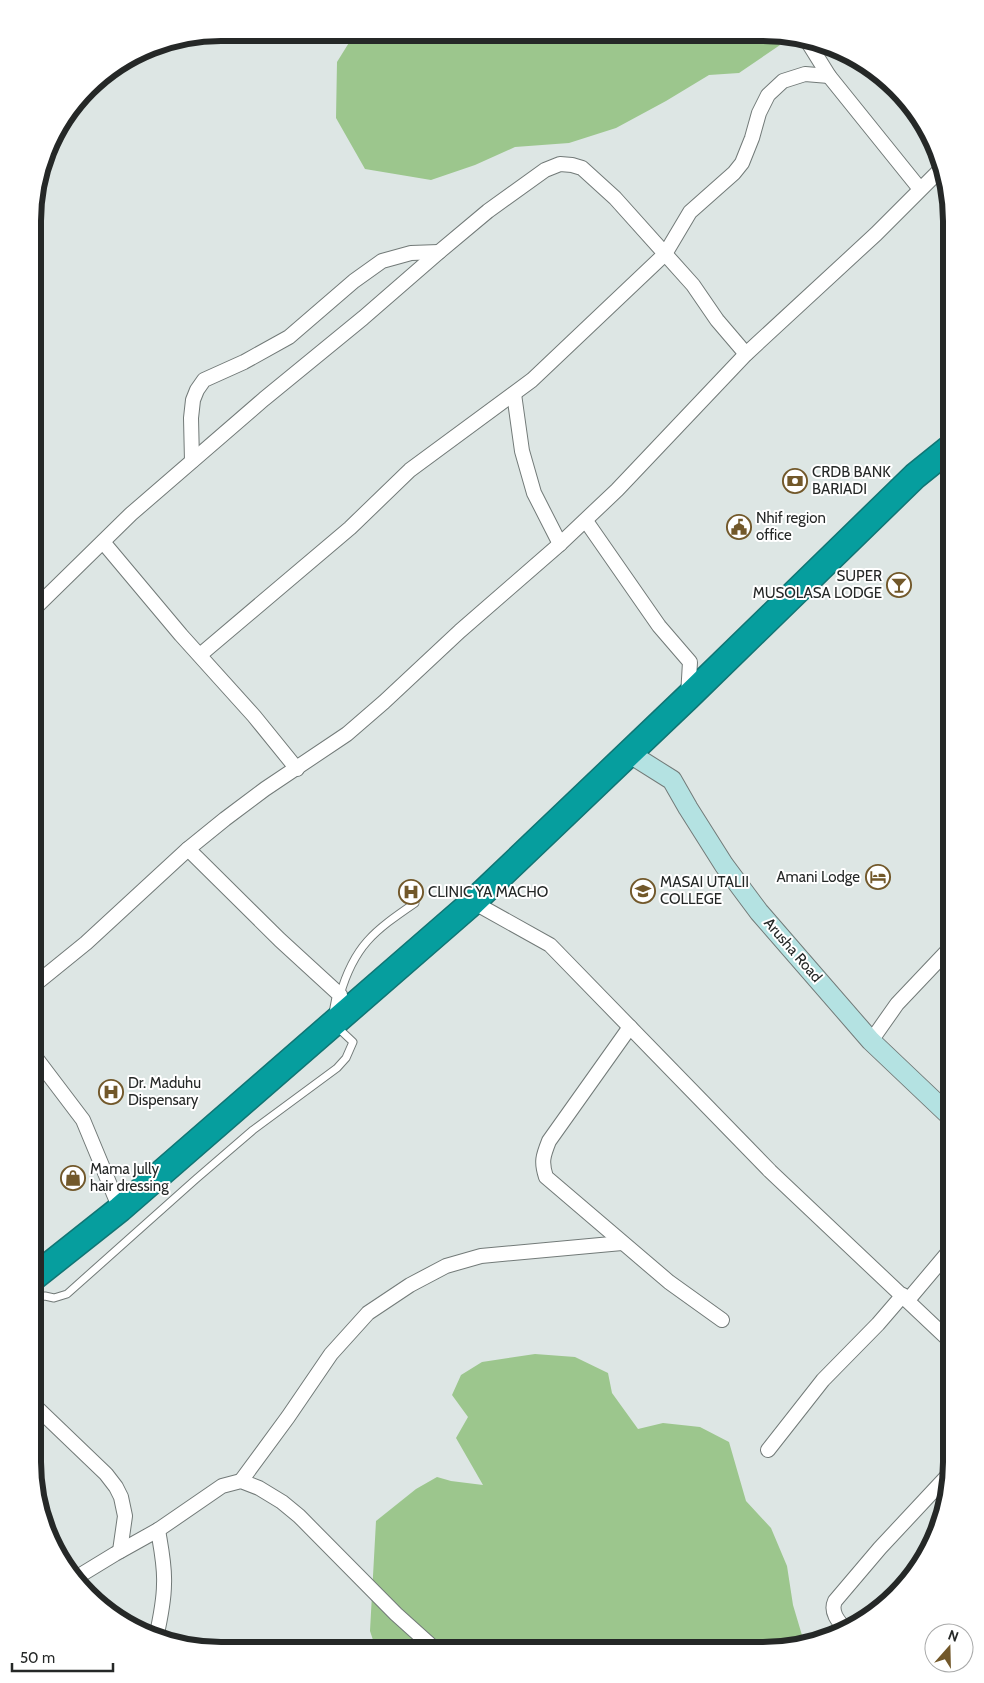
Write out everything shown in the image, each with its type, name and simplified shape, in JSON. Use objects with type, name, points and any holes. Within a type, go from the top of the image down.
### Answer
[{"type":"highway","points":[[41,1272],[120,1209],[473,902],[688,697],[915,476],[943,453]]},
{"type":"main road","name":"Arusha Road","points":[[629,753],[672,780],[724,865],[747,896],[871,1041],[943,1109]]},
{"type":"street","points":[[812,48],[829,76],[920,189]]},
{"type":"street","points":[[200,655],[350,528],[410,470],[532,380],[665,254],[690,212],[734,173],[742,163],[752,138],[758,113],[768,95],[783,81],[805,74],[829,76]]},
{"type":"street","points":[[41,602],[131,514],[439,252],[488,211],[545,170],[560,164],[572,164],[582,168],[600,183],[693,285],[717,320],[746,354]]},
{"type":"street","points":[[41,980],[86,943],[188,849],[252,798],[297,769],[354,728],[460,631],[586,521],[746,354],[876,234],[936,173]]},
{"type":"street","points":[[192,461],[191,418],[193,400],[204,380],[244,362],[290,337],[354,281],[382,262],[412,252],[439,252]]},
{"type":"street","points":[[514,394],[522,451],[534,492],[560,544]]},
{"type":"street","points":[[586,521],[659,626],[690,662],[688,697]]},
{"type":"street","points":[[104,542],[260,723],[297,769]]},
{"type":"street","points":[[188,849],[280,940],[340,995],[334,1024]]},
{"type":"street","points":[[473,902],[550,945],[770,1171],[943,1334]]},
{"type":"street","points":[[871,1041],[897,1004],[943,955]]},
{"type":"street","points":[[630,1027],[607,1062],[549,1141],[542,1164],[546,1177],[669,1282],[722,1320]]},
{"type":"street","points":[[41,1065],[83,1120],[120,1209]]},
{"type":"street","points":[[241,1481],[331,1354],[368,1313],[410,1285],[446,1266],[481,1256],[622,1243]]},
{"type":"street","points":[[768,1450],[823,1380],[943,1257]]},
{"type":"street","points":[[41,1412],[106,1474],[116,1487],[121,1498],[125,1516],[120,1551]]},
{"type":"street","points":[[82,1574],[158,1530],[222,1486],[241,1481],[259,1488],[282,1502],[299,1516],[396,1614],[427,1642]]},
{"type":"street","points":[[841,1623],[833,1612],[832,1607],[835,1601],[880,1548],[941,1482]]},
{"type":"street","points":[[158,1530],[163,1560],[164,1585],[158,1630]]},
{"type":"lane","points":[[340,995],[352,961],[361,947],[394,918],[415,903]]},
{"type":"lane","points":[[41,1296],[54,1298],[67,1294],[253,1130],[337,1068],[346,1058],[352,1042],[334,1024]]},
{"type":"green space","points":[[350,41],[762,41],[783,43],[739,73],[709,75],[616,128],[569,143],[515,147],[475,165],[431,180],[365,169],[336,118],[337,62]]},
{"type":"green space","points":[[535,1354],[575,1357],[608,1373],[612,1393],[638,1429],[663,1423],[700,1427],[729,1442],[746,1501],[771,1528],[787,1566],[793,1605],[803,1637],[762,1642],[374,1642],[370,1631],[376,1521],[416,1489],[437,1477],[451,1481],[483,1485],[456,1438],[468,1417],[452,1395],[461,1375],[482,1362]]},
{"type":"place","name":"CRDB BANK BARIADI","points":[[795,481]]},
{"type":"place","name":"Nhif region office","points":[[739,527]]},
{"type":"place","name":"SUPER MUSOLASA LODGE","points":[[899,585]]},
{"type":"place","name":"Amani Lodge","points":[[878,877]]},
{"type":"place","name":"MASAI UTALII COLLEGE","points":[[643,891]]},
{"type":"place","name":"CLINIC YA MACHO","points":[[411,892]]},
{"type":"place","name":"Dr. Maduhu Dispensary","points":[[111,1092]]},
{"type":"place","name":"Mama Jully hair dressing","points":[[73,1178]]}]
